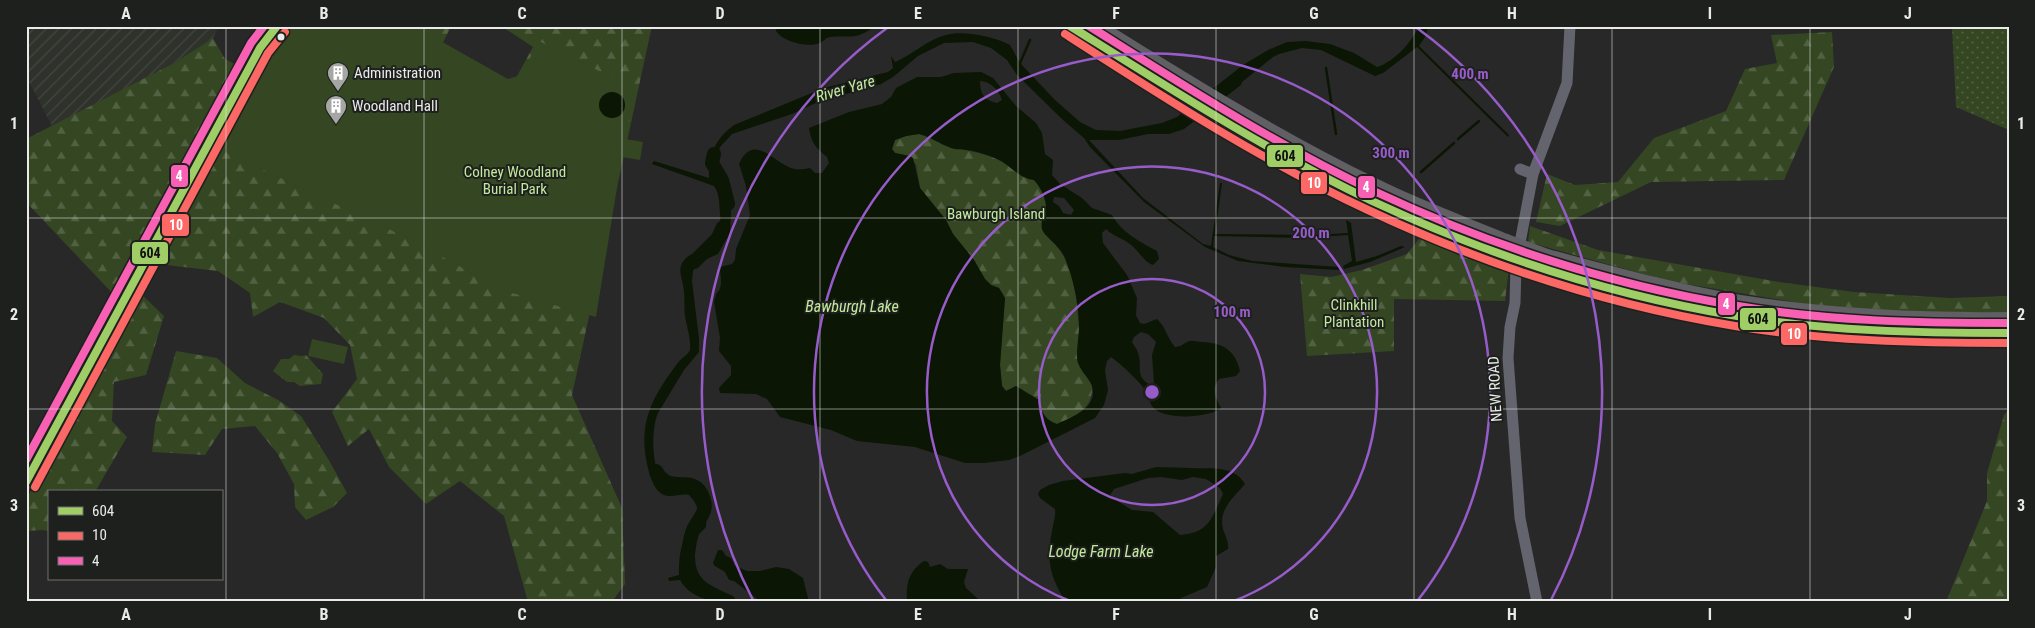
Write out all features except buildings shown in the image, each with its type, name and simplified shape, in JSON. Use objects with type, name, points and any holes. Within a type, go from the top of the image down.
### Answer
[{"type":"highway","points":[[1070,26],[1180,87],[1238,122],[1503,248],[1546,263],[1657,299],[1735,315],[1804,325],[1905,333],[2009,333]]},
{"type":"highway","points":[[1096,26],[1180,87]]},
{"type":"highway","points":[[1546,263],[1740,303],[1826,313],[1908,318],[2009,320]]},
{"type":"main road","points":[[26,482],[263,43],[270,26]]},
{"type":"main road","points":[[263,43],[277,26]]},
{"type":"street","name":"NEW ROAD","points":[[1537,602],[1520,518],[1508,358],[1510,327],[1515,303],[1516,264],[1533,174],[1566,83],[1570,26]]},
{"type":"street","points":[[1520,169],[1533,174]]},
{"type":"shaded area","points":[[26,26],[219,26],[213,38],[174,63],[52,126],[26,76]]},
{"type":"green space","name":"Colney Woodland Burial Park","points":[[279,26],[414,26],[508,79],[521,75],[539,41],[633,88],[626,139],[643,142],[640,160],[622,157],[596,317],[502,290],[418,243],[215,147]]},
{"type":"green space","points":[[311,26],[451,26],[440,49],[511,87],[533,47],[501,26],[652,26],[572,395],[622,508],[625,584],[614,599],[619,602],[528,602],[504,516],[460,481],[426,504],[389,467],[369,429],[348,446],[332,412],[357,379],[350,345],[324,318],[280,302],[253,317],[250,293],[218,271],[166,265],[156,256],[284,49]]},
{"type":"green space","points":[[1952,26],[2009,26],[2009,130],[1956,107]]},
{"type":"green space","points":[[1832,32],[1834,67],[1784,180],[1651,182],[1560,226],[1536,222],[1547,174],[1575,185],[1618,182],[1654,138],[1726,111],[1745,69],[1777,63],[1771,35]]},
{"type":"green space","points":[[213,38],[225,59],[242,68],[230,94],[115,296],[26,202],[26,139],[174,63]]},
{"type":"green space","name":"Bawburgh Island","points":[[919,134],[931,137],[944,145],[997,159],[1023,177],[1034,180],[1041,188],[1047,207],[1042,217],[1044,233],[1056,245],[1065,259],[1071,274],[1075,289],[1084,367],[1087,377],[1092,383],[1090,399],[1083,410],[1057,425],[1049,421],[1044,415],[1038,400],[1016,386],[1006,391],[1002,386],[1000,365],[1005,298],[999,288],[991,285],[985,279],[974,260],[953,234],[946,220],[920,188],[916,164],[904,155],[895,153],[892,149],[895,140]]},
{"type":"green space","points":[[1530,226],[1598,250],[1779,282],[1854,292],[1950,298],[2009,296],[2009,315],[1915,313],[1806,304],[1668,281],[1528,242]]},
{"type":"green space","name":"Clinkhill Plantation","points":[[1423,234],[1509,268],[1505,301],[1394,299],[1394,351],[1307,356],[1300,274],[1331,277],[1362,270],[1407,254]]},
{"type":"green space","points":[[137,290],[164,316],[146,375],[114,382],[112,421],[127,437],[96,490],[48,490],[48,531],[26,531],[26,500]]},
{"type":"green space","points":[[312,339],[348,347],[344,364],[308,356]]},
{"type":"green space","points":[[176,351],[217,358],[245,383],[278,400],[301,416],[347,493],[333,507],[306,520],[295,507],[294,484],[277,453],[255,426],[222,429],[205,455],[152,452],[155,424]]},
{"type":"green space","points":[[294,355],[306,355],[323,374],[321,384],[300,386],[294,382],[287,382],[273,371],[281,359],[289,359]]},
{"type":"green space","points":[[2009,410],[2009,602],[1946,602],[1987,501],[1987,473],[2004,415]]},
{"type":"water","points":[[777,26],[875,26],[858,36],[830,37],[820,43],[809,45],[796,43],[784,38],[776,31]]},
{"type":"water","points":[[1419,26],[1429,26],[1419,46],[1509,135],[1508,137],[1417,47],[1383,73],[1375,76],[1321,50],[1302,48],[1279,54],[1184,129],[1169,134],[1148,134],[1119,140],[1089,140],[1143,198],[1203,244],[1211,246],[1220,183],[1222,183],[1215,234],[1314,235],[1348,233],[1346,220],[1351,223],[1356,262],[1401,246],[1405,247],[1370,262],[1344,269],[1343,266],[1352,261],[1348,235],[1302,238],[1214,236],[1213,247],[1229,255],[1252,261],[1339,267],[1339,270],[1285,267],[1238,261],[1205,247],[1144,202],[1090,147],[1084,138],[1017,75],[1007,60],[991,48],[973,42],[944,43],[918,56],[893,77],[881,84],[818,102],[792,114],[732,134],[720,147],[715,163],[731,212],[730,233],[718,254],[698,263],[693,271],[692,281],[699,352],[684,370],[658,413],[653,440],[655,462],[662,479],[668,484],[678,487],[696,488],[707,505],[706,527],[695,538],[689,553],[692,581],[720,594],[732,602],[702,598],[689,591],[680,580],[669,581],[668,578],[679,575],[682,547],[687,535],[697,525],[698,512],[694,501],[689,495],[665,495],[659,492],[654,485],[648,468],[645,449],[646,422],[661,387],[690,350],[680,273],[681,266],[691,254],[712,245],[717,239],[720,228],[720,213],[718,196],[714,186],[652,164],[654,161],[709,178],[710,162],[714,148],[727,130],[734,125],[824,88],[888,72],[893,68],[891,56],[895,62],[933,40],[946,35],[961,33],[979,35],[1010,45],[1020,63],[1055,100],[1080,122],[1096,130],[1120,131],[1162,123],[1177,117],[1243,65],[1268,50],[1287,42],[1306,41],[1330,44],[1354,53],[1377,67],[1390,61],[1402,51]]},
{"type":"water","name":"Bawburgh Lake","points":[[981,72],[993,78],[1016,106],[1036,123],[1042,133],[1045,154],[1053,160],[1052,175],[1060,184],[1082,198],[1092,208],[1112,215],[1120,227],[1157,251],[1159,259],[1153,265],[1127,242],[1106,229],[1102,233],[1103,243],[1127,275],[1137,298],[1136,315],[1140,323],[1144,324],[1157,319],[1175,347],[1191,341],[1216,344],[1227,349],[1235,357],[1240,371],[1236,376],[1219,379],[1215,386],[1216,397],[1221,408],[1197,416],[1175,416],[1157,411],[1152,406],[1148,394],[1143,387],[1111,357],[1107,361],[1105,370],[1108,390],[1104,405],[1095,418],[1009,460],[965,463],[915,447],[857,441],[831,430],[780,417],[767,399],[756,394],[720,393],[719,388],[731,375],[731,366],[719,351],[720,338],[714,302],[721,285],[720,267],[732,264],[735,260],[736,249],[750,215],[746,186],[739,164],[745,155],[751,150],[758,150],[794,169],[810,168],[815,173],[822,173],[829,163],[827,157],[817,148],[813,141],[809,128],[849,112],[882,104],[891,97],[896,88],[917,77],[941,77],[954,73]],"holes":[[[980,81],[991,84],[1002,100],[997,103],[989,100],[982,93]],[[919,134],[953,149],[975,151],[990,156],[1023,177],[1034,180],[1040,189],[1046,207],[1042,229],[1065,258],[1076,297],[1078,313],[1077,359],[1093,390],[1089,405],[1076,415],[1057,424],[1044,415],[1039,400],[1016,386],[1006,391],[1002,386],[1000,365],[1005,298],[999,288],[991,285],[985,279],[974,260],[953,234],[946,220],[920,188],[913,158],[895,153],[892,149],[895,140]],[[1054,197],[1064,198],[1074,210],[1071,215],[1063,213],[1059,206],[1053,202]],[[1141,332],[1148,334],[1156,342],[1152,355],[1154,383],[1150,385],[1145,382],[1140,374],[1139,358],[1132,342],[1134,337]]]},
{"type":"water","points":[[612,92],[621,96],[625,105],[621,114],[612,118],[603,114],[599,105],[603,96]]},
{"type":"water","name":"Lodge Farm Lake","points":[[1156,467],[1214,468],[1235,474],[1245,484],[1228,504],[1223,515],[1223,529],[1228,549],[1216,556],[1216,567],[1207,587],[1181,598],[1177,602],[1066,602],[1056,585],[1050,560],[1049,551],[1055,509],[1040,498],[1038,494],[1040,490],[1063,481],[1125,473],[1132,474]],"holes":[[[1161,477],[1182,480],[1193,477],[1206,479],[1220,488],[1223,494],[1208,523],[1190,534],[1180,535],[1153,512],[1132,510],[1110,495],[1114,489],[1148,478]]]},
{"type":"water","points":[[718,550],[722,550],[726,556],[731,558],[735,566],[747,571],[760,571],[776,567],[789,569],[803,578],[809,602],[761,602],[734,581],[729,580],[725,572],[715,566],[713,563]]},
{"type":"water","points":[[924,561],[928,562],[930,567],[940,564],[948,569],[968,569],[964,582],[966,588],[978,599],[977,602],[907,602],[907,590],[911,574]]},
{"type":"waterway","points":[[1020,63],[1030,40]]},
{"type":"waterway","points":[[1326,68],[1336,134]]},
{"type":"waterway","points":[[1458,139],[1479,121]]},
{"type":"waterway","points":[[1421,172],[1454,143]]},
{"type":"waterway","name":"River Yare","points":[[714,154],[712,163],[722,180],[728,204]]},
{"type":"waterway","name":"River Yare","points":[[694,262],[718,238],[723,227]]},
{"type":"waterway","name":"River Yare","points":[[656,471],[667,482],[691,485],[701,493],[705,508],[694,528],[690,541],[688,554],[690,573],[705,590],[729,602]]},
{"type":"transit line","name":"4","points":[[26,460],[251,43],[264,26]]},
{"type":"transit line","name":"604","points":[[26,482],[260,48],[277,26]]},
{"type":"transit line","name":"604","points":[[1070,26],[1256,140],[1333,182],[1416,221],[1505,256],[1550,271],[1643,297],[1771,321],[1873,330],[2009,333]]},
{"type":"transit line","name":"4","points":[[1089,26],[1230,114],[1339,174],[1419,212],[1463,230],[1553,261],[1644,287],[1771,311],[1873,320],[2009,323]]},
{"type":"transit line","name":"10","points":[[35,487],[268,53],[285,32]]},
{"type":"transit line","name":"10","points":[[1065,34],[1214,127],[1329,191],[1412,230],[1548,281],[1641,307],[1769,331],[1871,340],[2009,343]]},
{"type":"place","name":"Administration","points":[[338,92]]},
{"type":"place","name":"Woodland Hall","points":[[336,125]]}]
